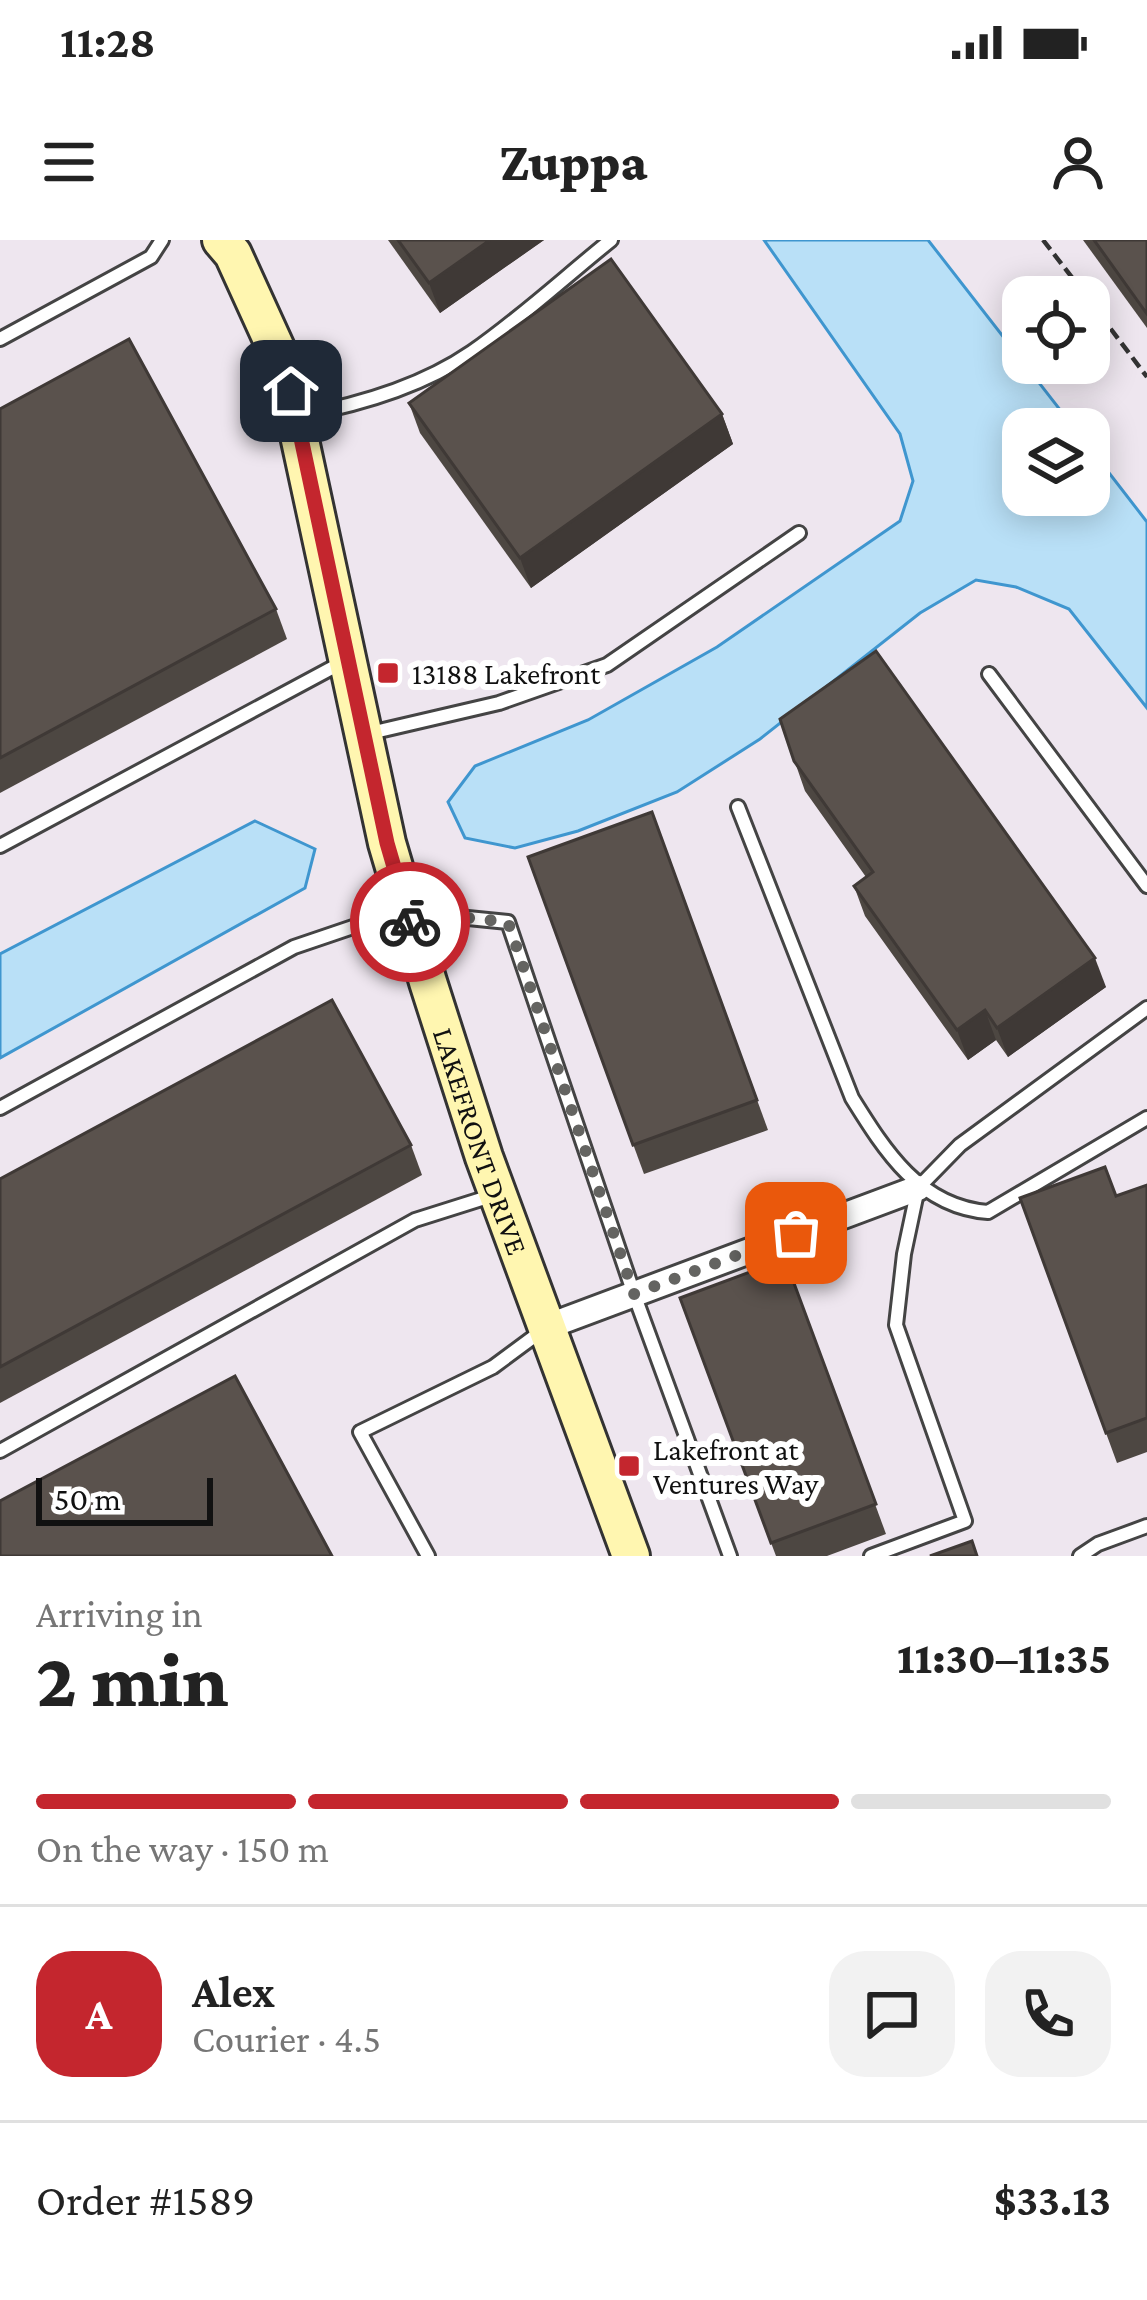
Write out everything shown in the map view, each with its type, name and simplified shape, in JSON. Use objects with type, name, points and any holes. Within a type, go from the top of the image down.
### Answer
[{"type":"street","name":"LAKEFRONT DRIVE","points":[[221,240],[233,254],[284,366],[387,843],[409,919],[498,1194],[631,1556]]},
{"type":"street","points":[[549,1326],[918,1187]]},
{"type":"lane","points":[[0,339],[151,256],[162,240]]},
{"type":"lane","points":[[297,417],[347,407],[411,385],[471,353],[611,240]]},
{"type":"lane","points":[[365,735],[500,704],[607,665],[799,533]]},
{"type":"lane","points":[[0,846],[349,659]]},
{"type":"lane","points":[[989,674],[1147,886]]},
{"type":"lane","points":[[738,807],[852,1098],[918,1187],[966,1210],[988,1212],[1147,1118]]},
{"type":"lane","points":[[0,1108],[294,947],[409,919],[508,922],[634,1294],[730,1556]]},
{"type":"lane","points":[[871,1556],[965,1521],[896,1325],[918,1187],[960,1145],[1147,1009]]},
{"type":"lane","points":[[0,1450],[416,1220],[498,1194]]},
{"type":"lane","points":[[428,1556],[360,1432],[493,1367],[549,1326]]},
{"type":"lane","points":[[1080,1556],[1097,1544],[1147,1526]]},
{"type":"path","points":[[1043,240],[1070,276]]},
{"type":"path","points":[[1110,328],[1147,376]]},
{"type":"shaded area","points":[[0,240],[1147,240],[1147,1556],[0,1556]]},
{"type":"water","points":[[764,240],[928,240],[1002,335],[1002,384],[1040,384],[1059,408],[1002,408],[1002,516],[1110,516],[1110,474],[1147,522],[1147,708],[1069,609],[1016,587],[976,580],[920,613],[760,739],[677,792],[578,831],[515,848],[465,838],[448,802],[475,766],[588,720],[717,647],[900,521],[913,481],[900,434]]},
{"type":"water","points":[[255,821],[315,849],[305,888],[0,1058],[0,954]]},
{"type":"building","points":[[398,240],[490,240],[429,283]]},
{"type":"building","points":[[1094,240],[1147,240],[1147,314]]},
{"type":"building","points":[[611,259],[722,414],[520,558],[409,403]]},
{"type":"building","points":[[129,339],[276,609],[0,758],[0,409]]},
{"type":"building","points":[[876,651],[1095,958],[997,1028],[985,1010],[957,1030],[854,886],[873,872],[794,761],[780,719]]},
{"type":"building","points":[[652,812],[757,1100],[633,1145],[528,857]]},
{"type":"building","points":[[332,1000],[411,1145],[0,1367],[0,1179]]},
{"type":"building","points":[[1105,1167],[1116,1196],[1147,1185],[1147,1418],[1106,1433],[1020,1198]]},
{"type":"building","points":[[785,1259],[876,1504],[771,1543],[680,1298]]},
{"type":"building","points":[[235,1376],[332,1556],[0,1556],[0,1501]]},
{"type":"building","points":[[972,1541],[977,1556],[930,1556]]},
{"type":"way so far","points":[[410,922],[412,928],[458,917],[508,922],[634,1294],[796,1233]]},
{"type":"place","name":"13188 Lakefront","points":[[388,673]]},
{"type":"place","name":"Lakefront at Ventures Way","points":[[629,1466]]},
{"type":"route","points":[[291,391],[387,843],[410,922]]}]
